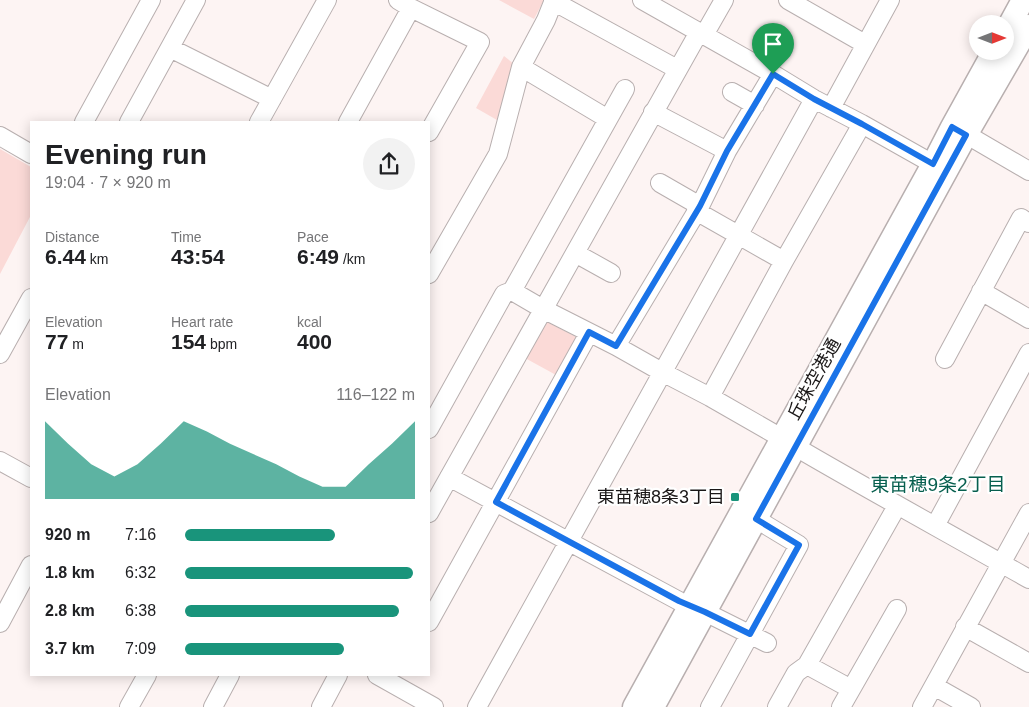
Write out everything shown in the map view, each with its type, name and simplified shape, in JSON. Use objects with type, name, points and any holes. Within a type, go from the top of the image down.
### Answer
[{"type":"main road","points":[[1014,16],[1023,0]]},
{"type":"main road","name":"丘珠空港通","points":[[634,707],[756,519],[789,442],[933,164],[959,131],[1029,26]]},
{"type":"main road","name":"丘珠空港通","points":[[653,707],[698,608],[959,131],[990,60]]},
{"type":"street","points":[[85,121],[151,0]]},
{"type":"street","points":[[129,121],[196,0]]},
{"type":"street","points":[[260,121],[327,0]]},
{"type":"street","points":[[430,272],[498,154],[521,67],[546,20],[553,0],[677,69]]},
{"type":"street","points":[[642,0],[814,99],[933,164]]},
{"type":"street","points":[[430,511],[677,69],[724,0]]},
{"type":"street","points":[[788,0],[806,4],[865,44]]},
{"type":"street","points":[[831,108],[890,0]]},
{"type":"street","points":[[348,121],[405,4],[480,42],[430,130]]},
{"type":"street","points":[[170,48],[272,99]]},
{"type":"street","points":[[521,67],[608,119]]},
{"type":"street","points":[[616,346],[698,208],[727,151],[773,74]]},
{"type":"street","points":[[430,427],[504,294],[512,291],[625,89]]},
{"type":"street","points":[[732,92],[755,105]]},
{"type":"street","points":[[477,707],[814,99]]},
{"type":"street","points":[[653,112],[727,151]]},
{"type":"street","points":[[710,397],[784,261],[862,124]]},
{"type":"street","points":[[959,131],[1029,171]]},
{"type":"street","points":[[0,136],[30,153]]},
{"type":"street","points":[[660,183],[738,235],[784,261]]},
{"type":"street","points":[[945,359],[1020,218],[1029,223]]},
{"type":"street","points":[[575,253],[611,273]]},
{"type":"street","points":[[512,291],[710,397],[897,506],[1029,579]]},
{"type":"street","points":[[981,291],[1029,319]]},
{"type":"street","points":[[0,354],[30,300]]},
{"type":"street","points":[[430,620],[589,332]]},
{"type":"street","points":[[935,526],[1029,353]]},
{"type":"street","points":[[0,461],[30,477]]},
{"type":"street","points":[[449,477],[679,601],[698,608],[767,643]]},
{"type":"street","points":[[777,707],[796,673],[808,665],[897,506]]},
{"type":"street","points":[[922,707],[1029,514]]},
{"type":"street","points":[[710,707],[799,545],[756,519]]},
{"type":"street","points":[[0,622],[30,567]]},
{"type":"street","points":[[841,707],[897,609]]},
{"type":"street","points":[[966,627],[1029,663]]},
{"type":"street","points":[[808,665],[851,689]]},
{"type":"street","points":[[129,707],[146,676]]},
{"type":"street","points":[[212,707],[229,676]]},
{"type":"street","points":[[320,707],[337,676]]},
{"type":"street","points":[[379,676],[434,707]]},
{"type":"street","points":[[934,686],[971,707]]},
{"type":"shaded area","points":[[499,0],[544,0],[534,19]]},
{"type":"shaded area","points":[[504,56],[514,64],[497,120],[476,108]]},
{"type":"shaded area","points":[[0,149],[30,166],[30,217],[0,274]]},
{"type":"shaded area","points":[[544,320],[576,337],[556,375],[525,358]]},
{"type":"place","name":"東苗穂8条3丁目","points":[[735,497]]},
{"type":"district","name":"東苗穂9条2丁目","points":[[938,484]]},
{"type":"route","points":[[773,74],[814,99],[933,164],[952,127],[966,135],[756,519],[799,545],[750,634],[679,601],[496,502],[589,332],[616,346],[700,206],[727,151],[773,74]]}]
